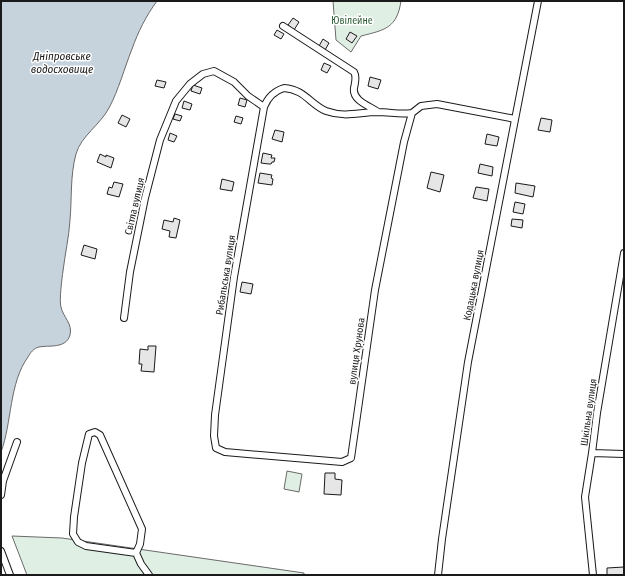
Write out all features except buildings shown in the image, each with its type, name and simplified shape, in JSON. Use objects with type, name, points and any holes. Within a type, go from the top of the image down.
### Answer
[{"type":"street","name":"Кодацька вулиця","points":[[438,575],[468,362],[538,1]]},
{"type":"street","points":[[283,26],[354,72],[356,76],[353,93],[357,100],[378,112]]},
{"type":"street","name":"Світла вулиця","points":[[124,318],[130,272],[145,198],[160,140],[176,101],[190,84],[203,74],[214,71],[234,82],[248,96],[264,107]]},
{"type":"street","name":"Рибальська вулиця","points":[[216,448],[214,436],[215,415],[228,314],[264,107],[267,98],[278,90],[290,88],[305,95],[325,111],[344,116],[378,112],[403,114],[412,113]]},
{"type":"street","points":[[412,113],[421,106],[437,104],[515,119]]},
{"type":"street","name":"вулиця Хрунова","points":[[216,448],[225,452],[342,462],[351,458],[375,290],[404,142],[412,113]]},
{"type":"street","name":"Шкільна вулиця","points":[[593,575],[585,497],[597,413],[624,253]]},
{"type":"street","points":[[136,553],[86,546],[78,542],[73,534],[82,463],[89,434],[96,432],[100,435],[142,530],[140,544],[136,553],[141,564],[149,575]]},
{"type":"street","points":[[1,495],[3,481],[17,442]]},
{"type":"street","points":[[592,453],[624,454]]},
{"type":"street","points":[[1,551],[10,575]]},
{"type":"green space","name":"Ювілейне","points":[[333,1],[401,1],[399,10],[393,22],[377,32],[361,36],[351,52],[336,40]]},
{"type":"green space","points":[[287,471],[302,474],[299,492],[284,489]]},
{"type":"green space","points":[[12,536],[62,538],[304,573],[304,575],[27,575]]},
{"type":"water","name":"Дніпровське водосховище","points":[[1,1],[157,1],[137,36],[113,101],[101,120],[86,136],[76,154],[72,179],[71,212],[60,295],[60,304],[70,327],[70,335],[65,342],[57,346],[43,346],[32,351],[29,355],[17,379],[5,441],[1,452]]}]
